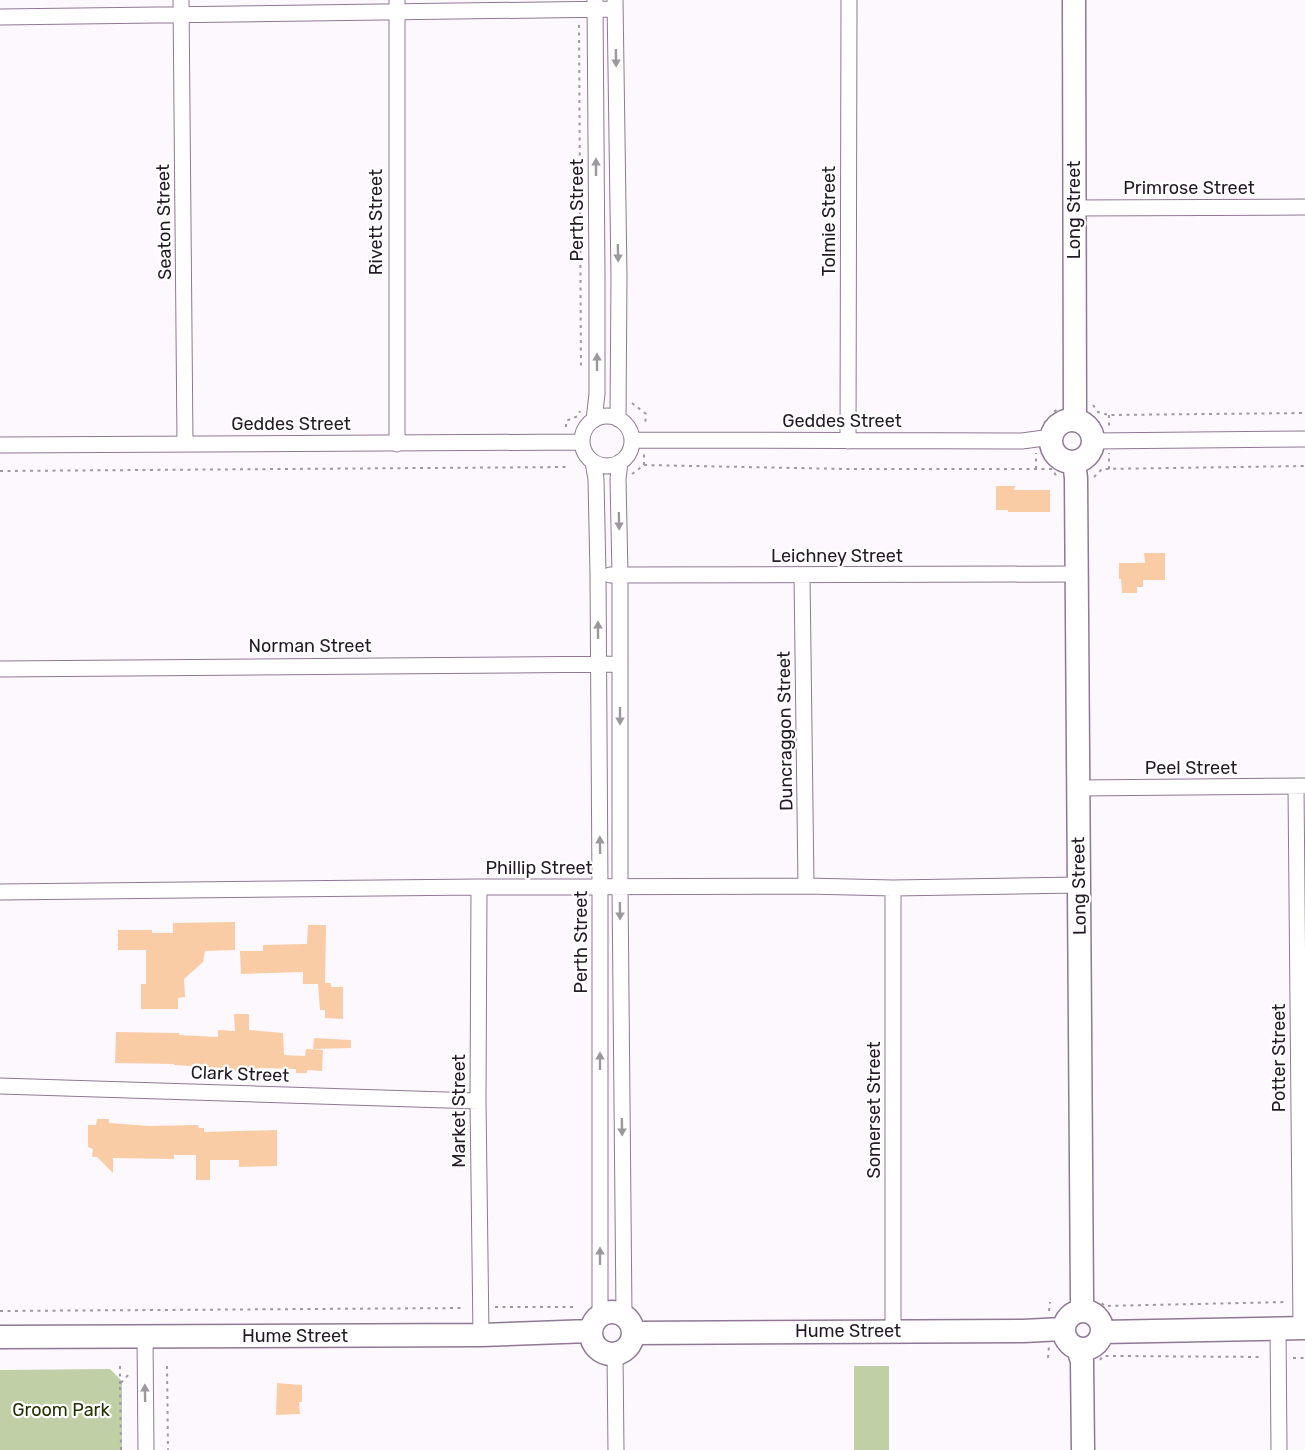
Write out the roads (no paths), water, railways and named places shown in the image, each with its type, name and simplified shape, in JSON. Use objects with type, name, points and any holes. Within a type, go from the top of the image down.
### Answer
[{"type":"street","name":"Tolmie Street","points":[[848,441],[849,0]]},
{"type":"street","name":"Long Street","points":[[1074,0],[1075,420]]},
{"type":"street","points":[[0,17],[181,8],[397,6],[578,9],[615,4],[619,276],[618,419]]},
{"type":"street","name":"Perth Street","points":[[594,420],[597,394],[595,5]]},
{"type":"street","name":"Rivett Street","points":[[397,6],[397,444]]},
{"type":"street","name":"Seaton Street","points":[[181,8],[185,443]]},
{"type":"street","name":"Primrose Street","points":[[1073,208],[1305,207]]},
{"type":"street","points":[[597,276],[619,276]]},
{"type":"street","points":[[608,416],[626,425],[632,440],[628,454],[620,462],[605,466],[593,462],[585,453],[582,442],[585,430],[594,420],[608,416]]},
{"type":"street","points":[[1075,420],[1087,427],[1093,441],[1088,454],[1075,470],[1058,456],[1052,445],[1052,437],[1060,424],[1075,420]]},
{"type":"street","name":"Geddes Street","points":[[632,440],[1022,441],[1052,437]]},
{"type":"street","points":[[1093,441],[1305,439]]},
{"type":"street","name":"Geddes Street","points":[[0,445],[582,442]]},
{"type":"street","name":"Perth Street","points":[[593,462],[596,479],[598,574],[600,888],[595,1323]]},
{"type":"street","points":[[620,462],[618,479],[620,888],[629,1324],[632,1339],[626,1349],[609,1354],[597,1348],[591,1338],[595,1323],[612,1311],[629,1324]]},
{"type":"street","name":"Long Street","points":[[1075,470],[1082,1301],[1091,1305]]},
{"type":"street","name":"Leichney Street","points":[[598,574],[802,576],[1076,574]]},
{"type":"street","name":"Duncraggon Street","points":[[802,576],[806,886]]},
{"type":"street","name":"Norman Street","points":[[0,669],[620,664]]},
{"type":"street","name":"Peel Street","points":[[1078,788],[1300,787]]},
{"type":"street","name":"Potter Street","points":[[1300,787],[1300,1302],[1303,1328]]},
{"type":"street","name":"Phillip Street","points":[[0,892],[479,887],[893,888],[1079,885]]},
{"type":"street","name":"Market Street","points":[[479,887],[478,1101],[481,1335]]},
{"type":"street","name":"Somerset Street","points":[[893,888],[893,1331]]},
{"type":"street","name":"Clark Street","points":[[0,1086],[478,1101]]},
{"type":"street","points":[[1083,1450],[1082,1361],[1091,1348],[1097,1344],[1102,1332],[1100,1320],[1090,1312],[1091,1305]]},
{"type":"street","points":[[1056,1337],[1072,1314],[1091,1305]]},
{"type":"street","name":"Hume Street","points":[[0,1337],[481,1335],[595,1323]]},
{"type":"street","name":"Hume Street","points":[[629,1324],[893,1331],[1023,1331],[1056,1337]]},
{"type":"street","points":[[1102,1332],[1303,1328]]},
{"type":"street","points":[[1278,1329],[1280,1450]]},
{"type":"street","points":[[1056,1337],[1064,1334],[1069,1344],[1086,1355]]},
{"type":"street","points":[[145,1337],[146,1450]]},
{"type":"street","points":[[615,1354],[616,1450]]},
{"type":"park label","name":"Groom Park","points":[[61,1410]]}]
